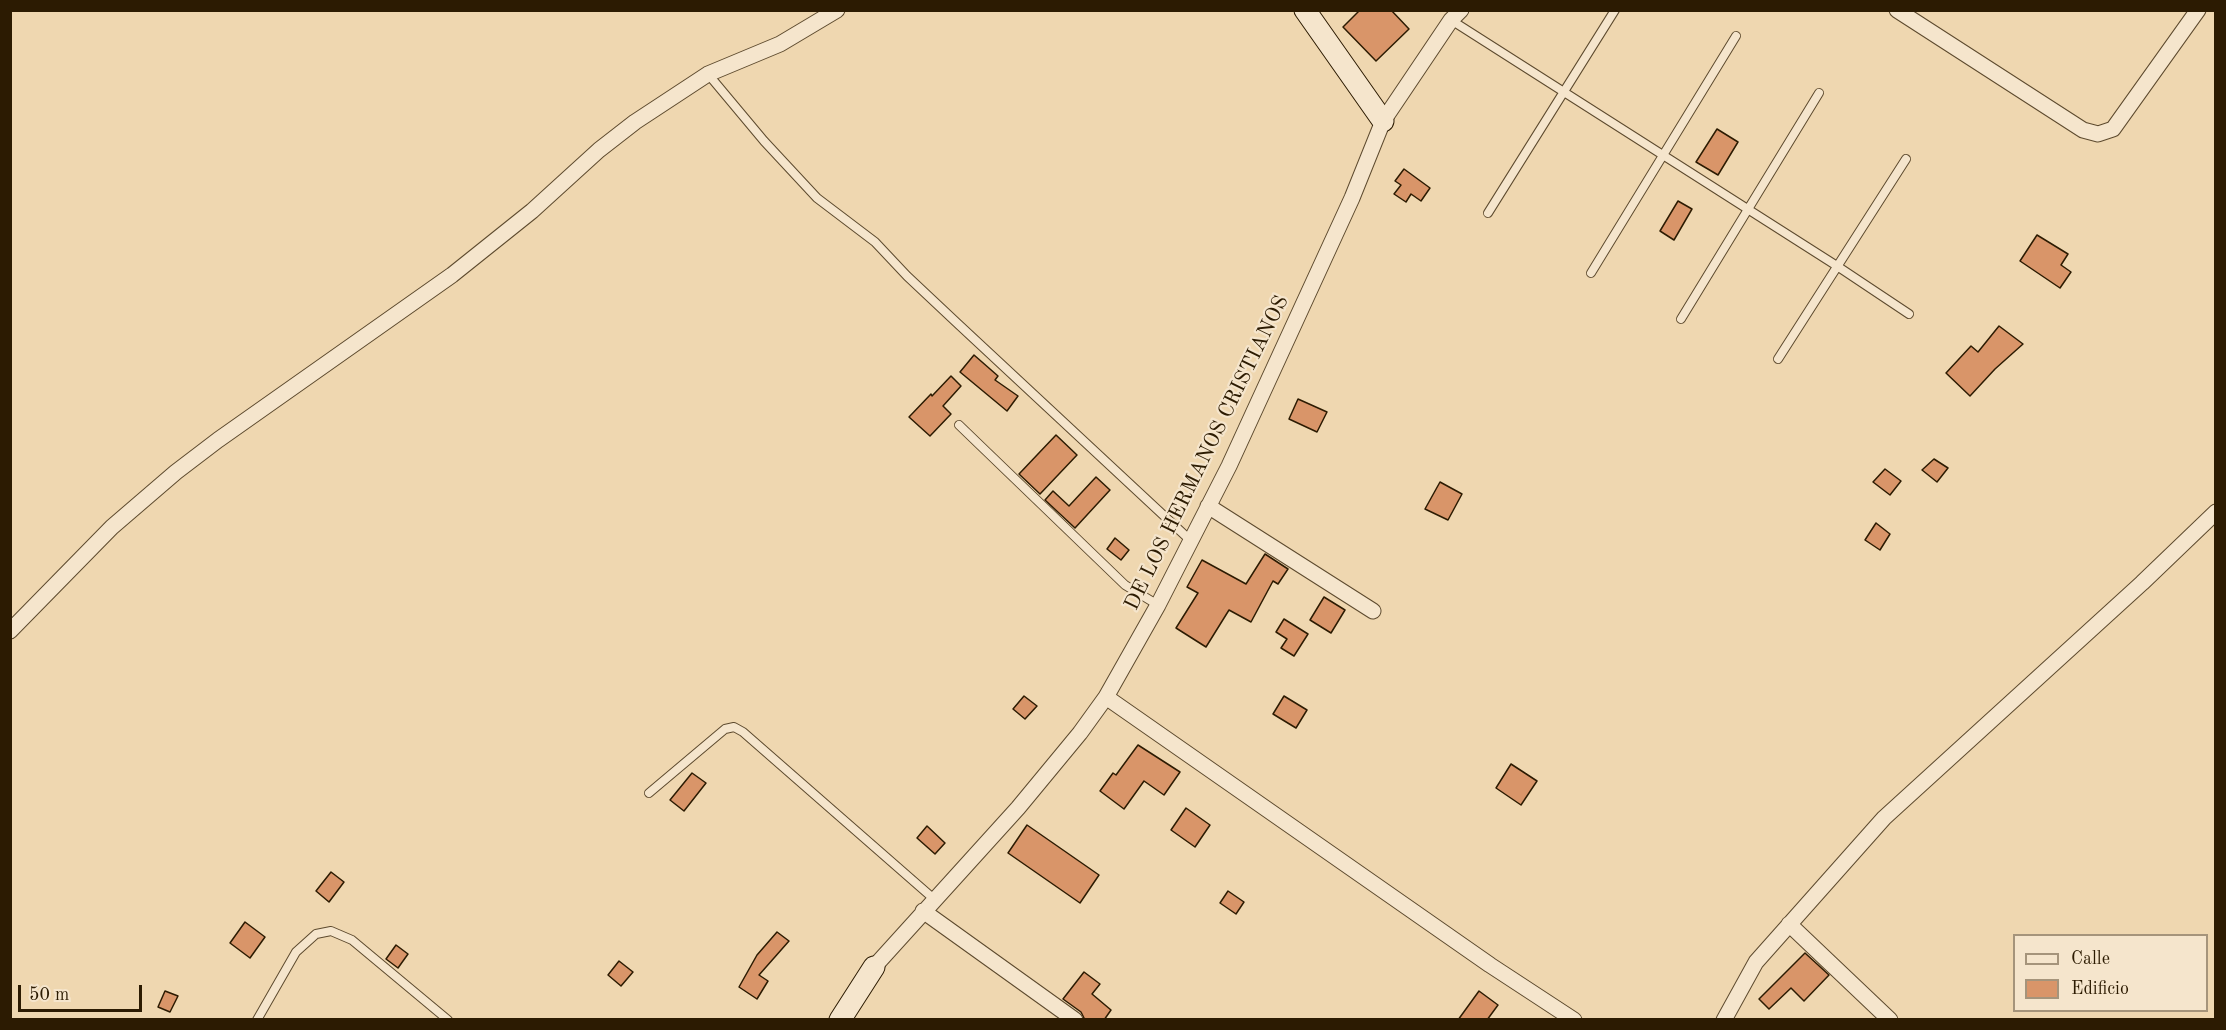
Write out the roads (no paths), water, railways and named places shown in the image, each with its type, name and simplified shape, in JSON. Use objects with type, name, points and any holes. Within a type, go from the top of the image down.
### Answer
[{"type":"street","points":[[10,631],[112,527],[176,472],[452,275],[532,211],[599,150],[671,97],[708,74],[780,44],[837,10]]},
{"type":"street","points":[[1305,10],[1383,121]]},
{"type":"street","points":[[1897,10],[2083,130],[2098,134],[2113,129],[2198,10]]},
{"type":"street","name":"DE LOS HERMANOS CRISTIANOS","points":[[874,967],[1018,808],[1080,733],[1106,697],[1158,605],[1229,466],[1352,198],[1383,121],[1456,15]]},
{"type":"street","points":[[1208,506],[1374,611]]},
{"type":"street","points":[[1725,1020],[1756,962],[1884,818],[2142,583],[2216,512]]},
{"type":"street","points":[[1106,697],[1490,965],[1574,1020]]},
{"type":"street","points":[[923,911],[1075,1020]]},
{"type":"street","points":[[1789,924],[1890,1020]]},
{"type":"street","points":[[840,1020],[874,967]]},
{"type":"lane","points":[[1488,213],[1615,10]]},
{"type":"lane","points":[[1456,15],[1564,92],[1838,266],[1909,314]]},
{"type":"lane","points":[[1591,273],[1736,36]]},
{"type":"lane","points":[[708,74],[764,141],[817,198],[838,216],[876,242],[915,284],[1190,540]]},
{"type":"lane","points":[[1681,319],[1819,93]]},
{"type":"lane","points":[[1778,359],[1906,159]]},
{"type":"lane","points":[[959,425],[1125,585],[1158,605]]},
{"type":"lane","points":[[649,793],[725,729],[734,727],[743,732],[934,899]]},
{"type":"lane","points":[[257,1020],[296,952],[316,934],[331,931],[352,940],[448,1020]]}]
